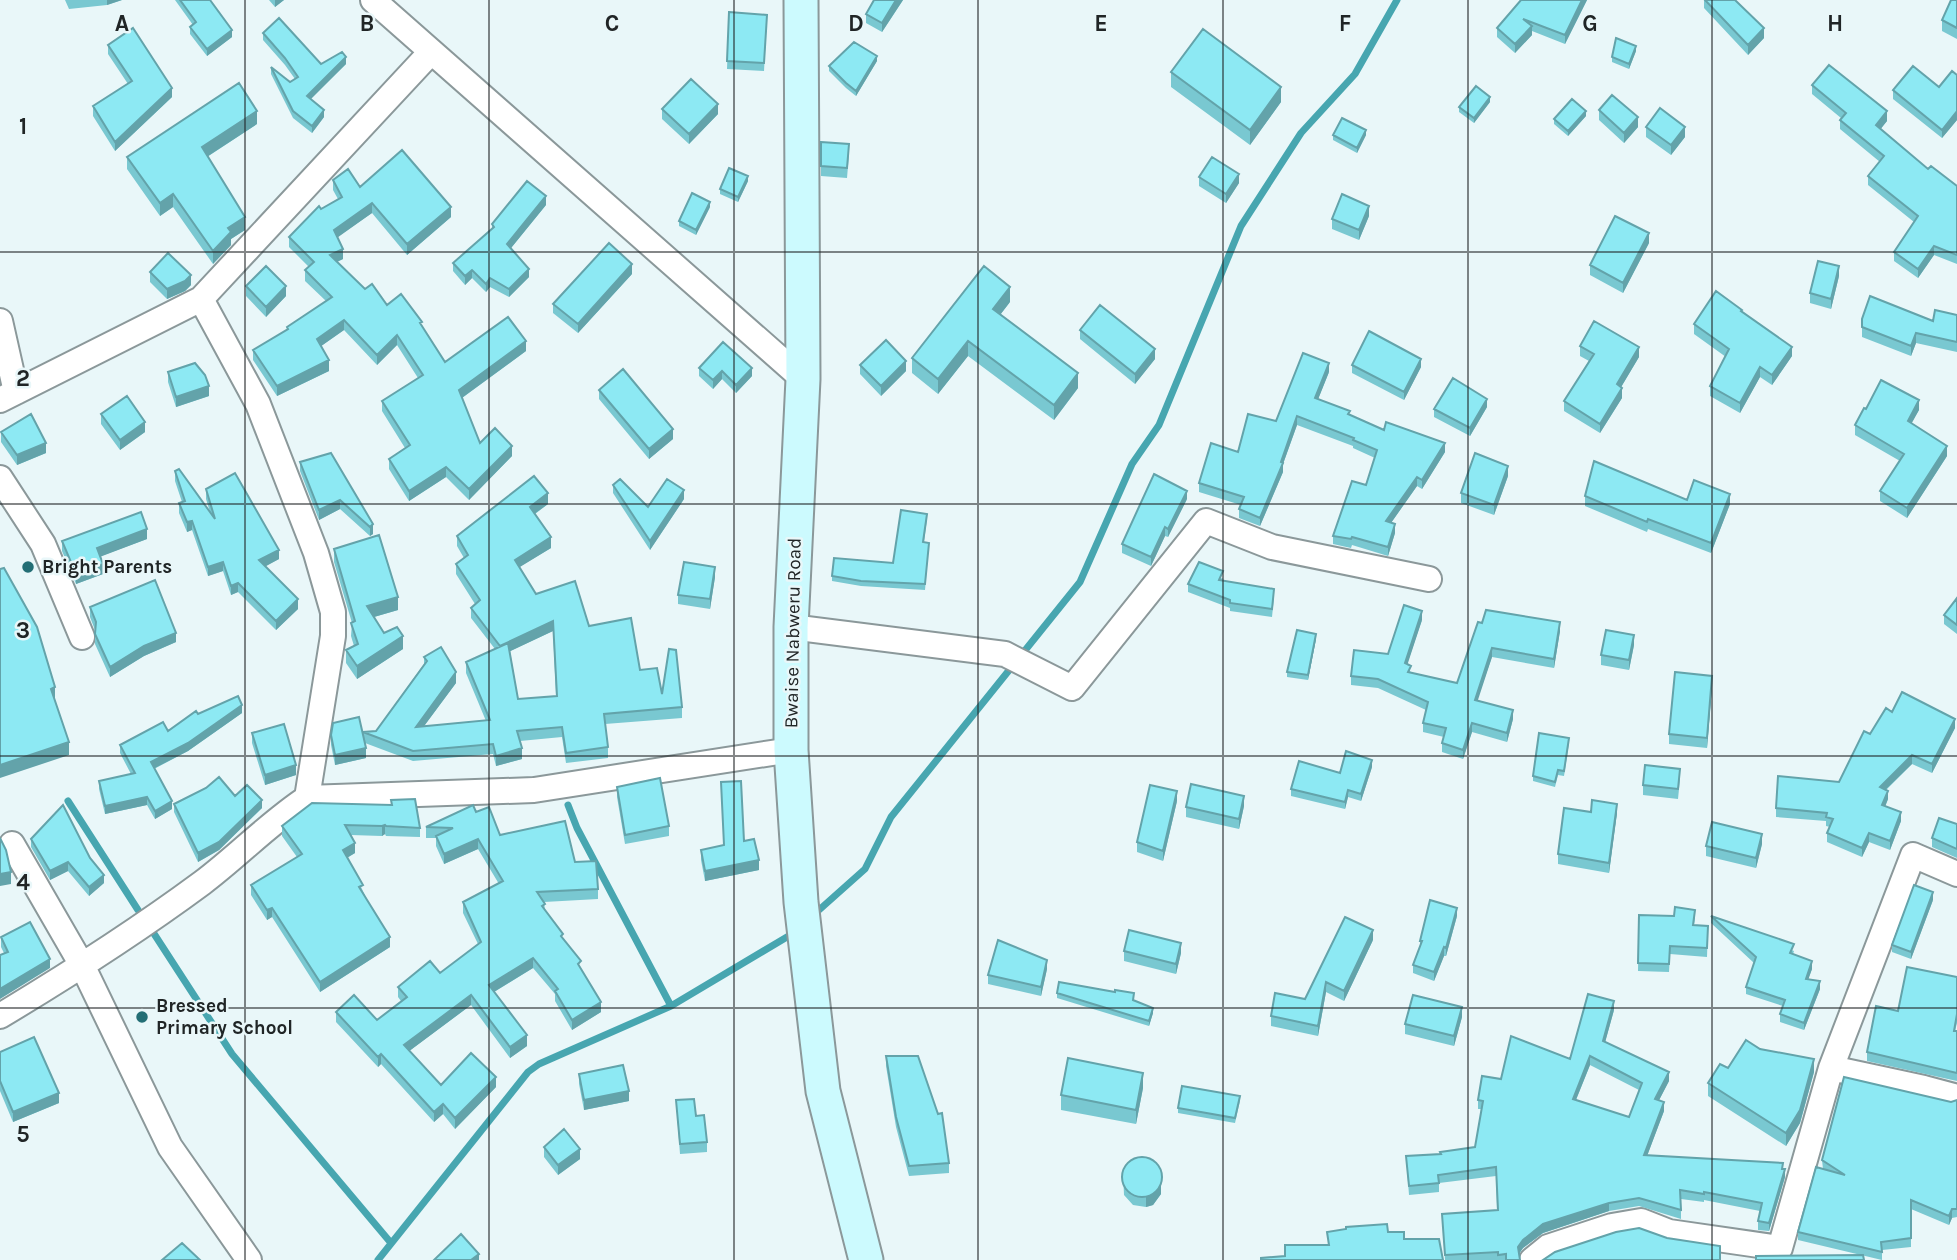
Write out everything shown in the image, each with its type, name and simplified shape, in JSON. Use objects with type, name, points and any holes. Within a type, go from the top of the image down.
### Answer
[{"type":"main road","name":"Bwaise Nabweru Road","points":[[801,0],[803,379],[791,626],[791,750],[801,902],[823,1091],[866,1260]]},
{"type":"street","points":[[373,0],[803,379]]},
{"type":"street","points":[[0,321],[8,396],[201,299],[431,52]]},
{"type":"street","points":[[201,299],[258,404],[316,553],[332,612],[333,636],[307,798]]},
{"type":"street","points":[[0,478],[43,544],[82,637]]},
{"type":"street","points":[[791,626],[1005,654],[1072,688],[1206,521],[1272,547],[1429,579]]},
{"type":"street","points":[[0,1016],[83,967],[204,881],[278,817],[307,798],[534,790],[791,750]]},
{"type":"street","points":[[12,844],[83,967],[170,1147],[249,1260]]},
{"type":"street","points":[[1532,1260],[1548,1247],[1612,1226],[1641,1221],[1668,1232],[1782,1254],[1831,1068],[1913,855],[1957,874]]},
{"type":"street","points":[[1831,1068],[1954,1096]]},
{"type":"building","points":[[180,0],[210,0],[232,30],[207,49],[190,27],[196,22]]},
{"type":"building","points":[[874,0],[896,0],[882,23],[866,14]]},
{"type":"building","points":[[1521,0],[1582,0],[1565,35],[1523,19],[1532,26],[1515,44],[1497,28]]},
{"type":"building","points":[[1705,0],[1735,0],[1764,28],[1748,45]]},
{"type":"building","points":[[1951,0],[1957,0],[1957,28],[1942,20]]},
{"type":"building","points":[[729,12],[767,15],[764,63],[727,61]]},
{"type":"building","points":[[279,18],[321,64],[342,52],[346,57],[307,96],[324,110],[312,126],[293,111],[271,67],[290,82],[298,77],[263,33]]},
{"type":"building","points":[[133,28],[172,88],[115,142],[93,106],[132,81],[108,45]]},
{"type":"building","points":[[1203,29],[1281,87],[1250,130],[1171,72]]},
{"type":"building","points":[[1616,38],[1636,46],[1629,64],[1612,57]]},
{"type":"building","points":[[854,42],[877,56],[856,91],[829,66]]},
{"type":"building","points":[[1829,65],[1887,111],[1876,125],[1928,169],[1931,166],[1957,186],[1957,255],[1934,246],[1918,269],[1894,252],[1918,216],[1868,176],[1884,156],[1840,120],[1846,113],[1812,85]]},
{"type":"building","points":[[1913,66],[1939,87],[1952,71],[1957,75],[1957,111],[1942,130],[1893,90]]},
{"type":"building","points":[[691,79],[718,104],[689,134],[662,109]]},
{"type":"building","points":[[239,83],[257,111],[202,147],[245,217],[228,228],[231,232],[213,251],[173,194],[160,203],[127,157]]},
{"type":"building","points":[[1476,86],[1490,97],[1474,118],[1459,107]]},
{"type":"building","points":[[1612,95],[1638,117],[1624,133],[1599,110]]},
{"type":"building","points":[[1572,99],[1586,111],[1568,131],[1554,119]]},
{"type":"building","points":[[1660,108],[1685,127],[1671,145],[1646,127]]},
{"type":"building","points":[[1342,118],[1366,130],[1357,148],[1333,135]]},
{"type":"building","points":[[821,142],[849,144],[847,168],[821,166]]},
{"type":"building","points":[[402,150],[451,207],[407,244],[372,203],[334,230],[343,249],[330,255],[365,289],[372,284],[387,305],[401,294],[422,322],[420,323],[445,362],[508,317],[526,341],[459,390],[480,443],[495,428],[512,446],[469,489],[446,467],[409,491],[389,459],[410,445],[382,401],[423,375],[397,335],[377,355],[344,320],[317,339],[329,360],[277,386],[253,350],[332,297],[305,270],[314,262],[289,237],[319,206],[321,209],[342,197],[333,180],[348,169],[360,187]]},
{"type":"building","points":[[1212,157],[1239,174],[1226,194],[1199,177]]},
{"type":"building","points":[[729,168],[748,176],[738,197],[720,189]]},
{"type":"building","points":[[527,181],[546,196],[507,244],[529,269],[509,289],[490,278],[486,284],[472,270],[465,276],[453,263],[494,227],[492,224]]},
{"type":"building","points":[[692,193],[710,202],[696,230],[679,221]]},
{"type":"building","points":[[1342,194],[1369,206],[1359,230],[1332,219]]},
{"type":"building","points":[[1615,216],[1649,233],[1623,283],[1590,265]]},
{"type":"building","points":[[609,243],[632,264],[578,324],[553,304]]},
{"type":"building","points":[[168,253],[191,275],[185,281],[167,289],[150,272]]},
{"type":"building","points":[[1818,261],[1839,266],[1831,299],[1810,293]]},
{"type":"building","points":[[266,266],[286,286],[266,307],[246,286]]},
{"type":"building","points":[[984,266],[1010,287],[993,309],[1078,373],[1054,405],[968,341],[938,379],[912,358]]},
{"type":"building","points":[[1716,291],[1792,347],[1772,375],[1760,367],[1740,403],[1710,386],[1729,349],[1694,324]]},
{"type":"building","points":[[1870,296],[1933,321],[1935,310],[1957,315],[1957,342],[1916,333],[1911,346],[1862,327]]},
{"type":"building","points":[[1100,305],[1155,349],[1135,374],[1080,330]]},
{"type":"building","points":[[1594,321],[1639,347],[1617,384],[1622,388],[1600,424],[1564,401],[1594,354],[1580,346]]},
{"type":"building","points":[[1369,331],[1421,359],[1404,392],[1352,365]]},
{"type":"building","points":[[886,340],[906,361],[881,386],[860,365]]},
{"type":"building","points":[[723,342],[752,368],[736,385],[722,371],[713,380],[699,368]]},
{"type":"building","points":[[1303,353],[1329,363],[1315,398],[1350,411],[1348,414],[1384,430],[1386,422],[1445,443],[1422,480],[1417,477],[1386,521],[1395,524],[1388,547],[1352,537],[1333,536],[1352,481],[1366,485],[1377,450],[1297,416],[1281,462],[1283,463],[1260,518],[1239,509],[1244,497],[1199,483],[1211,443],[1238,452],[1248,414],[1276,421]]},
{"type":"building","points":[[195,363],[205,375],[209,386],[176,397],[168,372]]},
{"type":"building","points":[[623,369],[673,429],[649,449],[599,390]]},
{"type":"building","points":[[1453,378],[1487,399],[1470,428],[1434,409]]},
{"type":"building","points":[[1881,380],[1919,400],[1908,421],[1947,446],[1907,508],[1880,491],[1904,454],[1855,425]]},
{"type":"building","points":[[127,396],[145,422],[120,440],[101,414]]},
{"type":"building","points":[[31,414],[46,443],[17,455],[1,432]]},
{"type":"building","points":[[331,453],[373,524],[370,527],[340,500],[319,510],[300,462]]},
{"type":"building","points":[[1475,453],[1508,466],[1494,505],[1461,493]]},
{"type":"building","points":[[1594,461],[1687,500],[1694,480],[1730,494],[1711,543],[1648,519],[1647,522],[1585,496]]},
{"type":"building","points":[[179,469],[215,519],[206,489],[235,473],[279,550],[259,560],[298,599],[276,621],[238,583],[231,586],[223,562],[208,567],[192,521],[187,522],[179,503],[185,501],[175,471]]},
{"type":"building","points":[[1154,474],[1187,491],[1151,557],[1122,544]]},
{"type":"building","points":[[534,476],[548,493],[530,507],[551,537],[515,560],[536,594],[575,581],[589,626],[631,618],[640,670],[657,668],[662,694],[669,649],[676,650],[682,707],[604,714],[608,747],[566,753],[562,727],[517,731],[522,748],[496,756],[493,744],[413,751],[363,732],[376,731],[427,661],[424,657],[441,647],[456,672],[416,727],[490,720],[466,662],[508,643],[518,699],[557,696],[553,621],[500,646],[471,608],[480,600],[456,564],[468,555],[457,536]]},
{"type":"building","points":[[620,479],[648,507],[667,479],[684,490],[650,541],[613,485]]},
{"type":"building","points":[[901,510],[927,514],[923,542],[929,543],[925,584],[861,581],[832,576],[834,558],[893,563]]},
{"type":"building","points":[[141,512],[147,529],[97,548],[103,564],[76,574],[62,541]]},
{"type":"building","points":[[379,535],[398,597],[367,606],[384,633],[397,627],[403,636],[357,666],[346,650],[358,644],[351,623],[355,621],[334,549]]},
{"type":"building","points":[[684,562],[715,567],[710,599],[678,595]]},
{"type":"building","points":[[1199,562],[1223,571],[1219,580],[1274,589],[1272,609],[1230,603],[1230,600],[1188,584]]},
{"type":"building","points":[[4,568],[37,627],[55,687],[51,689],[69,742],[0,765],[0,569]]},
{"type":"building","points":[[155,580],[176,633],[144,646],[110,667],[95,634],[96,622],[90,607]]},
{"type":"building","points":[[1957,598],[1957,625],[1944,615]]},
{"type":"building","points":[[1404,605],[1422,611],[1405,663],[1411,666],[1408,672],[1457,683],[1478,622],[1482,623],[1486,610],[1560,622],[1554,659],[1492,648],[1475,700],[1513,710],[1507,733],[1472,723],[1463,750],[1442,743],[1446,728],[1423,723],[1428,702],[1378,679],[1351,676],[1354,650],[1388,654]]},
{"type":"building","points":[[1297,630],[1316,634],[1308,675],[1287,672]]},
{"type":"building","points":[[1606,630],[1634,635],[1629,660],[1601,655]]},
{"type":"building","points":[[1675,672],[1712,676],[1707,738],[1669,734]]},
{"type":"building","points":[[1902,692],[1955,719],[1932,764],[1912,755],[1880,787],[1888,791],[1882,805],[1901,812],[1890,841],[1869,833],[1862,848],[1827,833],[1833,819],[1826,817],[1827,813],[1776,808],[1778,776],[1839,782],[1864,731],[1870,734],[1886,708],[1892,712]]},
{"type":"building","points":[[238,696],[242,705],[188,743],[151,762],[172,801],[155,811],[147,797],[105,806],[99,781],[135,773],[120,745],[163,722],[168,731],[196,711],[198,714]]},
{"type":"building","points":[[359,717],[366,748],[335,755],[331,735],[333,723]]},
{"type":"building","points":[[284,724],[296,765],[265,775],[252,733]]},
{"type":"building","points":[[1539,733],[1569,738],[1564,771],[1558,770],[1555,782],[1533,776]]},
{"type":"building","points":[[1346,751],[1372,760],[1361,794],[1348,790],[1345,802],[1291,789],[1299,761],[1340,773]]},
{"type":"building","points":[[1645,765],[1680,769],[1678,789],[1643,785]]},
{"type":"building","points":[[219,777],[235,796],[247,785],[262,800],[219,842],[198,853],[174,804],[206,788]]},
{"type":"building","points":[[660,778],[669,826],[625,835],[617,787]]},
{"type":"building","points":[[741,781],[744,841],[754,839],[759,860],[705,871],[701,850],[724,845],[721,782]]},
{"type":"building","points":[[1191,784],[1244,796],[1239,819],[1186,807]]},
{"type":"building","points":[[1150,785],[1177,791],[1163,851],[1137,842]]},
{"type":"building","points":[[415,799],[420,828],[345,825],[355,843],[343,850],[363,885],[359,887],[390,937],[320,982],[272,908],[267,910],[251,885],[302,854],[282,826],[312,803],[392,805],[391,800]]},
{"type":"building","points":[[1592,800],[1617,804],[1609,863],[1558,854],[1564,808],[1591,812]]},
{"type":"building","points":[[63,805],[90,858],[104,875],[89,887],[68,862],[50,871],[31,839]]},
{"type":"building","points":[[473,805],[476,812],[489,807],[500,835],[565,821],[575,862],[596,861],[598,889],[537,892],[545,904],[542,906],[563,934],[561,936],[581,961],[578,964],[601,1002],[572,1020],[555,991],[558,989],[533,958],[489,985],[527,1035],[510,1047],[471,995],[404,1045],[441,1085],[471,1053],[496,1077],[455,1118],[443,1104],[434,1112],[381,1054],[378,1057],[336,1012],[354,995],[377,1020],[407,997],[398,987],[430,961],[440,973],[481,942],[463,902],[503,881],[478,839],[444,854],[436,836],[453,828],[426,827]]},
{"type":"building","points":[[1939,818],[1957,824],[1957,849],[1932,838]]},
{"type":"building","points":[[1712,822],[1762,834],[1756,858],[1706,846]]},
{"type":"building","points":[[0,838],[11,872],[0,874]]},
{"type":"building","points":[[1914,885],[1933,892],[1911,952],[1892,945]]},
{"type":"building","points":[[1430,900],[1457,908],[1446,948],[1444,947],[1434,972],[1413,965],[1422,941]]},
{"type":"building","points":[[1675,907],[1695,910],[1693,925],[1708,926],[1707,948],[1670,946],[1669,964],[1638,963],[1639,915],[1674,916]]},
{"type":"building","points":[[1711,916],[1794,944],[1790,953],[1812,961],[1806,979],[1820,981],[1804,1023],[1780,1014],[1785,1000],[1746,987],[1756,957]]},
{"type":"building","points":[[1345,917],[1373,930],[1344,991],[1326,982],[1318,1026],[1271,1016],[1275,993],[1305,999]]},
{"type":"building","points":[[30,922],[50,959],[0,989],[0,955],[8,952],[1,937]]},
{"type":"building","points":[[1129,930],[1181,943],[1176,964],[1124,951]]},
{"type":"building","points":[[998,940],[1047,960],[1041,987],[988,975]]},
{"type":"building","points":[[1907,967],[1957,977],[1954,1031],[1957,1031],[1957,1073],[1867,1052],[1876,1006],[1898,1011]]},
{"type":"building","points":[[1059,982],[1134,993],[1133,1000],[1153,1008],[1149,1021],[1057,993]]},
{"type":"building","points":[[1588,994],[1614,1001],[1603,1041],[1669,1072],[1655,1099],[1664,1102],[1644,1155],[1783,1163],[1782,1169],[1785,1169],[1769,1223],[1758,1221],[1762,1203],[1680,1190],[1681,1210],[1639,1198],[1609,1203],[1543,1224],[1518,1247],[1520,1260],[1506,1260],[1506,1254],[1498,1255],[1498,1252],[1445,1255],[1442,1214],[1498,1210],[1496,1167],[1438,1175],[1439,1183],[1409,1186],[1406,1156],[1441,1154],[1440,1152],[1475,1147],[1483,1101],[1478,1100],[1482,1076],[1501,1079],[1511,1036],[1570,1059]],"holes":[[[1590,1056],[1642,1083],[1629,1117],[1573,1099]]]},
{"type":"building","points":[[1413,995],[1462,1007],[1454,1036],[1405,1024]]},
{"type":"building","points":[[34,1037],[59,1093],[13,1112],[0,1081],[0,1052]]},
{"type":"building","points":[[1746,1040],[1760,1049],[1814,1059],[1800,1110],[1786,1133],[1708,1083],[1720,1064],[1728,1068]]},
{"type":"building","points":[[886,1056],[918,1056],[938,1114],[942,1113],[949,1163],[909,1166],[896,1117]]},
{"type":"building","points":[[1068,1058],[1143,1073],[1136,1110],[1061,1095]]},
{"type":"building","points":[[623,1065],[629,1091],[584,1100],[579,1074]]},
{"type":"building","points":[[1844,1077],[1951,1102],[1957,1100],[1957,1209],[1952,1209],[1949,1216],[1911,1200],[1911,1238],[1881,1242],[1882,1252],[1798,1232],[1816,1167],[1845,1175],[1822,1160]]},
{"type":"building","points":[[1182,1086],[1240,1096],[1235,1118],[1178,1108]]},
{"type":"building","points":[[694,1099],[696,1116],[704,1115],[707,1142],[680,1144],[676,1100]]},
{"type":"building","points":[[564,1129],[580,1149],[558,1165],[544,1147]]},
{"type":"building","points":[[1142,1157],[1156,1163],[1162,1177],[1156,1191],[1142,1197],[1128,1191],[1122,1177],[1128,1163]]},
{"type":"building","points":[[1387,1224],[1388,1232],[1404,1232],[1404,1239],[1439,1239],[1443,1260],[1261,1260],[1285,1256],[1285,1245],[1329,1245],[1327,1232],[1346,1227]]},
{"type":"building","points":[[1639,1228],[1667,1238],[1720,1246],[1720,1260],[1543,1260],[1555,1252],[1616,1232]]},
{"type":"building","points":[[461,1234],[479,1254],[471,1260],[434,1260]]},
{"type":"building","points":[[182,1243],[200,1260],[162,1260]]},
{"type":"building","points":[[1863,1255],[1864,1260],[1756,1260],[1756,1256]]},
{"type":"waterway","points":[[819,910],[865,869],[891,817],[1080,582],[1132,464],[1159,425],[1241,226],[1301,133],[1355,74],[1397,0]]},
{"type":"waterway","points":[[68,801],[138,910]]},
{"type":"waterway","points":[[568,805],[577,828],[671,1006]]},
{"type":"waterway","points":[[149,926],[232,1054],[391,1243]]},
{"type":"waterway","points":[[378,1260],[528,1072],[539,1064],[671,1006],[792,934]]},
{"type":"place","name":"Bright Parents","points":[[28,567]]},
{"type":"place","name":"Bressed Primary School","points":[[142,1017]]}]
